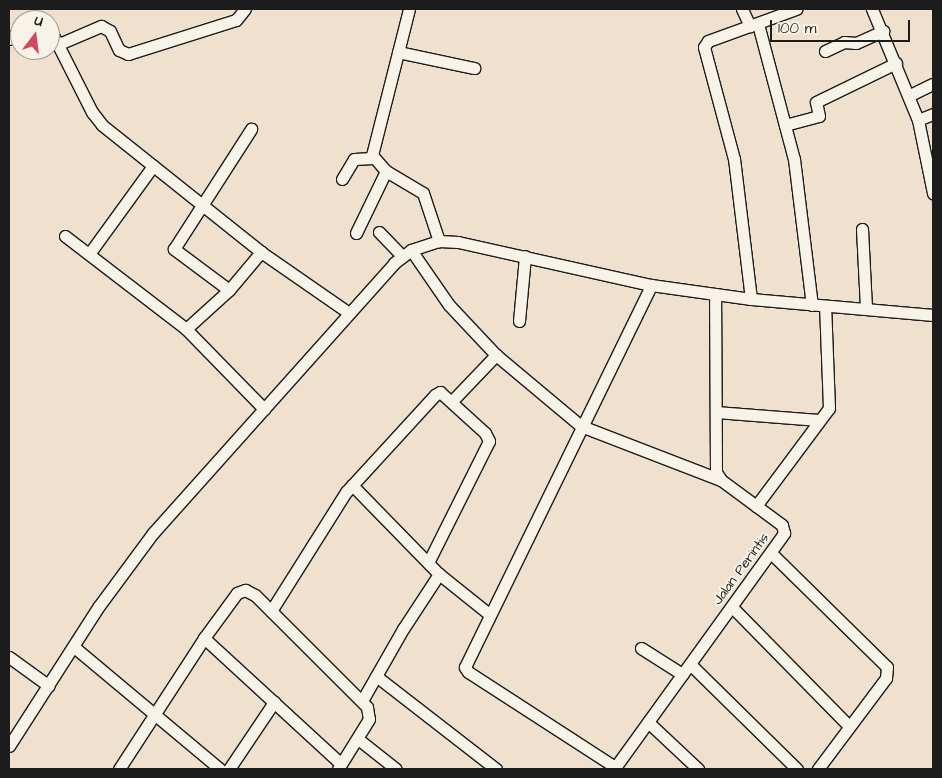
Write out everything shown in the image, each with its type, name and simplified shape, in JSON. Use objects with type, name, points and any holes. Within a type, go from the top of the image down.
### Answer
[{"type":"street","points":[[60,44],[101,26],[110,31],[121,52],[128,54],[236,20],[245,9]]},
{"type":"street","points":[[409,9],[372,147],[373,158],[386,171],[424,193],[439,241]]},
{"type":"street","points":[[742,9],[754,25],[785,125],[796,170],[812,305]]},
{"type":"street","points":[[751,299],[734,159],[704,52],[708,41],[796,9]]},
{"type":"street","points":[[872,9],[910,95],[918,120],[933,193]]},
{"type":"street","points":[[825,51],[844,42],[856,43],[882,31]]},
{"type":"street","points":[[60,46],[96,120],[261,252],[349,313]]},
{"type":"street","points":[[398,52],[474,68]]},
{"type":"street","points":[[785,125],[819,116],[816,102],[896,64]]},
{"type":"street","points":[[910,95],[933,84]]},
{"type":"street","points":[[918,120],[933,114]]},
{"type":"street","points":[[229,290],[174,249],[251,130]]},
{"type":"street","points":[[342,179],[354,160],[373,158]]},
{"type":"street","points":[[89,254],[153,166]]},
{"type":"street","points":[[356,233],[386,171]]},
{"type":"street","points":[[862,229],[866,309]]},
{"type":"street","name":"Jalan Perintis","points":[[379,232],[406,253],[449,305],[496,355],[581,426],[721,480],[784,530],[772,554],[614,768]]},
{"type":"street","points":[[65,236],[186,329],[264,409]]},
{"type":"street","points":[[9,746],[99,606],[153,533],[349,313],[406,253],[439,241],[525,256],[651,285],[751,299],[933,315]]},
{"type":"street","points":[[186,329],[229,290],[261,252]]},
{"type":"street","points":[[519,321],[525,256]]},
{"type":"street","points":[[614,768],[468,672],[465,667],[488,614],[651,285]]},
{"type":"street","points":[[715,294],[716,467],[721,480]]},
{"type":"street","points":[[756,506],[829,406],[825,306]]},
{"type":"street","points":[[452,401],[496,355]]},
{"type":"street","points":[[271,611],[352,485],[434,395],[442,393],[487,435],[489,443],[428,563]]},
{"type":"street","points":[[716,412],[819,420]]},
{"type":"street","points":[[352,485],[439,574],[488,614]]},
{"type":"street","points":[[772,554],[886,664],[886,678],[849,726],[823,768]]},
{"type":"street","points":[[363,699],[439,574]]},
{"type":"street","points":[[119,769],[152,714],[204,638],[241,591],[252,592],[363,699],[369,711],[369,719],[358,739],[340,766],[204,638]]},
{"type":"street","points":[[732,607],[849,726]]},
{"type":"street","points":[[74,647],[220,769]]},
{"type":"street","points":[[641,648],[682,674]]},
{"type":"street","points":[[9,657],[49,686]]},
{"type":"street","points":[[690,664],[796,769]]},
{"type":"street","points":[[376,676],[496,769]]},
{"type":"street","points":[[229,769],[274,702]]},
{"type":"street","points":[[648,722],[698,769]]},
{"type":"street","points":[[358,739],[396,769]]}]
